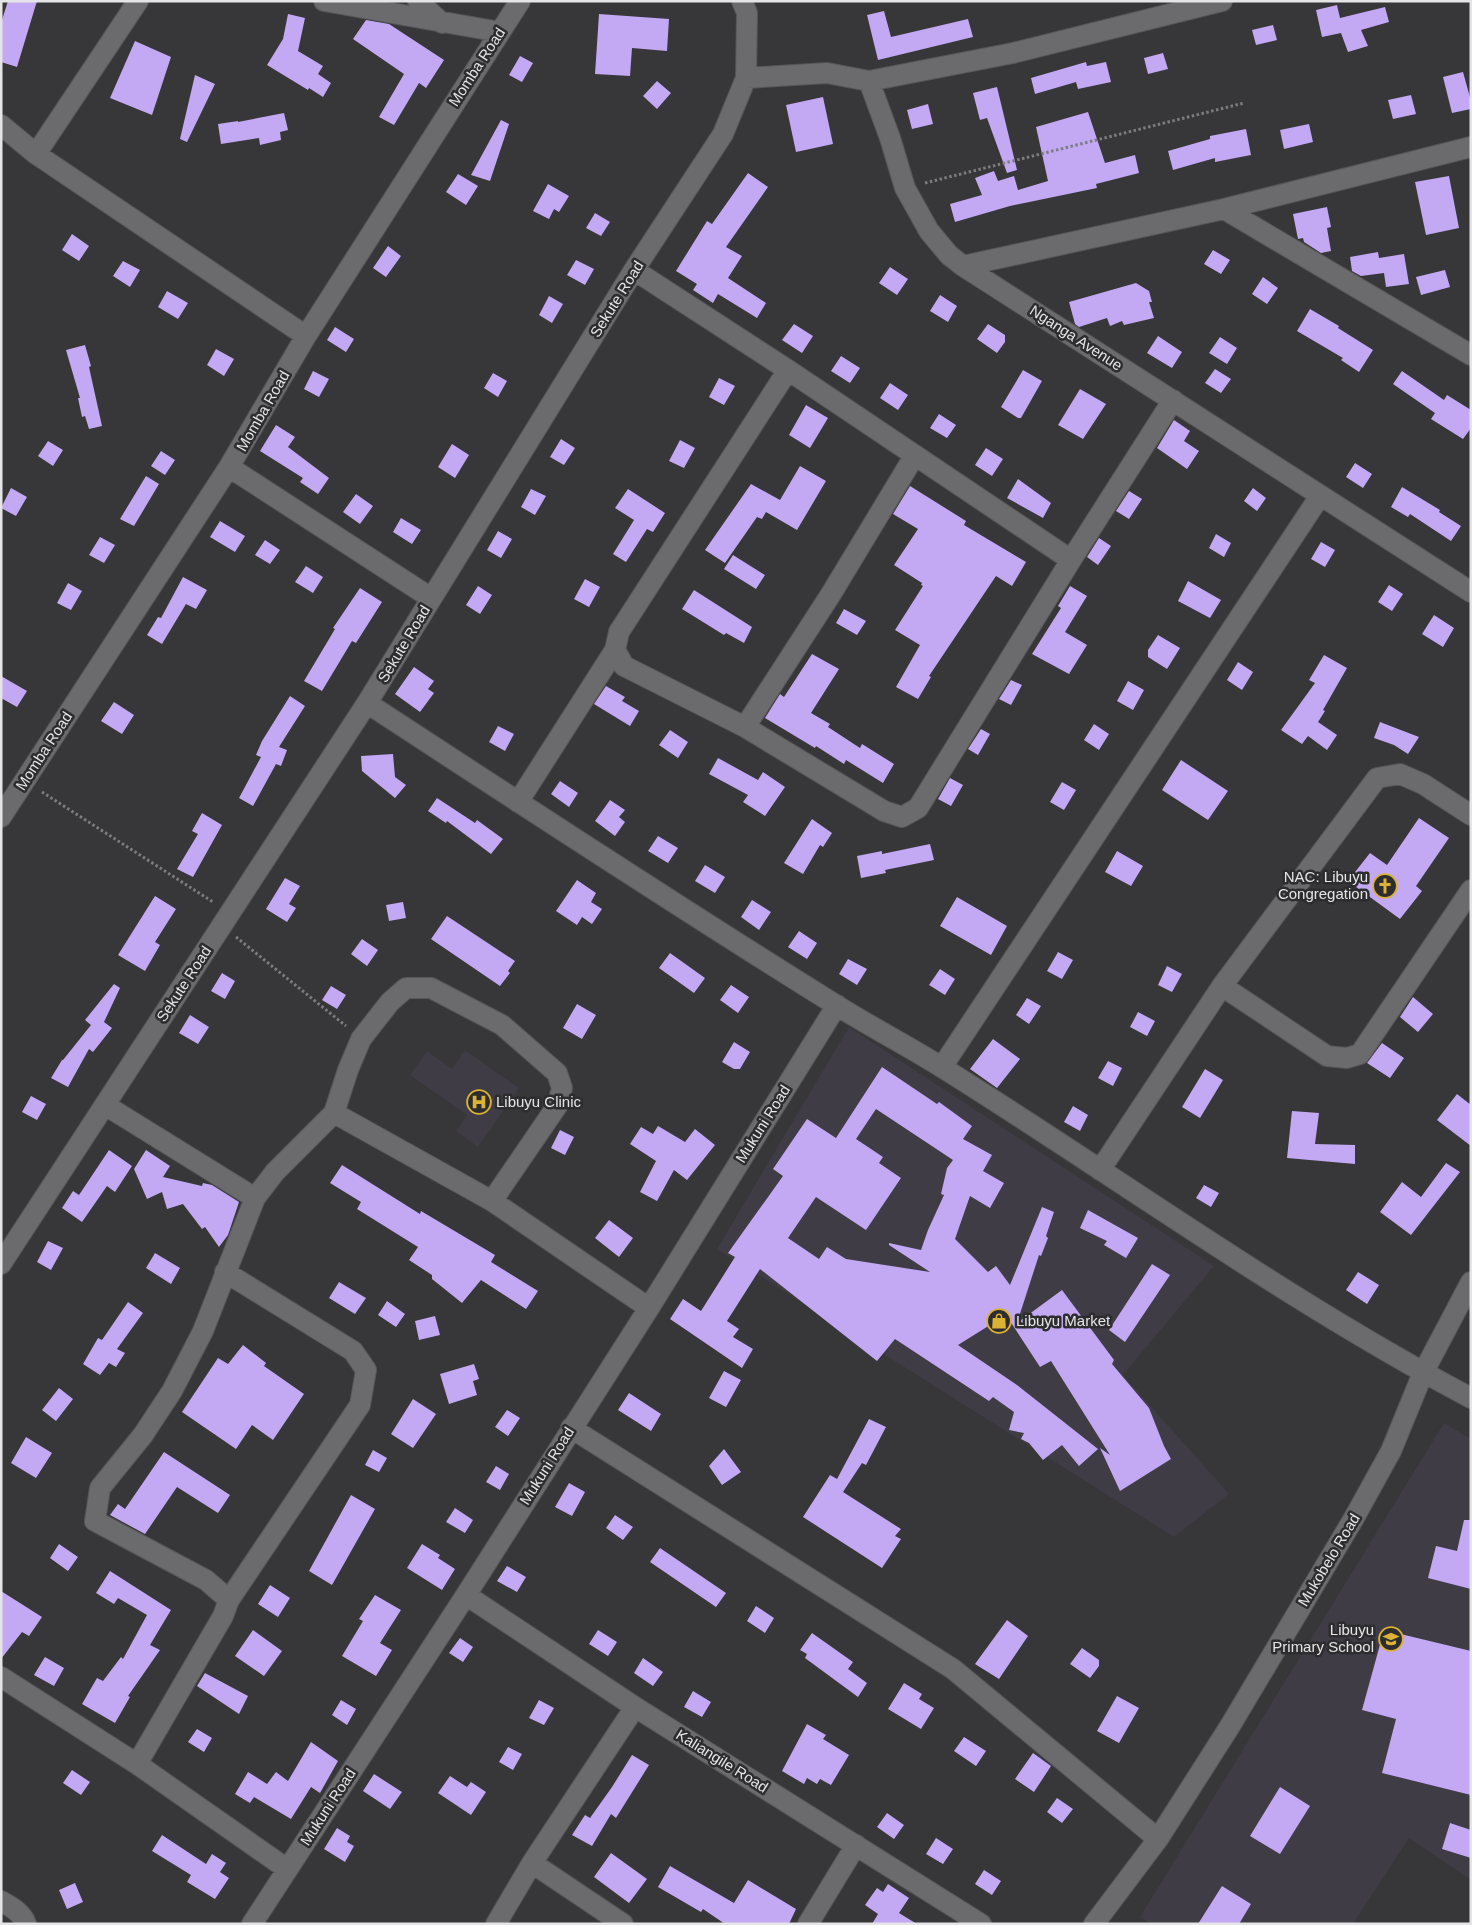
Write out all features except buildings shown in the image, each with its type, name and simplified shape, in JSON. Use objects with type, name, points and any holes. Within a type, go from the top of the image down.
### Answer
[{"type":"street","points":[[36,154],[138,1]]},
{"type":"street","points":[[324,1],[500,32]]},
{"type":"street","points":[[418,1],[442,23]]},
{"type":"street","name":"Momba Road","points":[[1,817],[229,468],[306,336],[520,1]]},
{"type":"street","name":"Sekute Road","points":[[1,1264],[367,703],[634,270],[723,134],[746,78],[747,13],[742,1]]},
{"type":"street","points":[[746,78],[827,73],[868,81],[1012,53],[1222,1]]},
{"type":"street","name":"Nganga Avenue","points":[[868,81],[890,138],[905,188],[928,231],[950,255],[963,266],[1471,592]]},
{"type":"street","points":[[1,125],[36,154],[306,336]]},
{"type":"street","points":[[963,266],[1224,209],[1471,147]]},
{"type":"street","points":[[1224,209],[1471,355]]},
{"type":"street","points":[[634,270],[788,370],[1071,560]]},
{"type":"street","points":[[518,802],[615,650],[619,632],[788,370]]},
{"type":"street","points":[[615,650],[624,666],[746,728],[884,811],[902,817],[918,808],[1071,560],[1173,400]]},
{"type":"street","points":[[746,728],[831,594],[915,455]]},
{"type":"street","points":[[229,468],[431,598]]},
{"type":"street","points":[[942,1067],[1320,496]]},
{"type":"street","points":[[367,703],[837,1006],[942,1067],[1263,1277],[1424,1373],[1471,1398]]},
{"type":"street","points":[[1100,1170],[1222,986],[1377,778],[1400,774],[1423,784],[1471,815]]},
{"type":"street","points":[[1222,986],[1327,1056],[1346,1058],[1360,1054],[1471,890]]},
{"type":"street","points":[[229,1600],[206,1580],[95,1521],[100,1488],[143,1434],[172,1391],[203,1331],[255,1198],[275,1172],[334,1113],[348,1070],[362,1039],[390,1002],[406,988],[431,988],[502,1025],[557,1073],[562,1088],[556,1106],[492,1202]]},
{"type":"street","name":"Mukuni Road","points":[[252,1924],[466,1595],[649,1308],[837,1006]]},
{"type":"street","points":[[105,1105],[255,1198]]},
{"type":"street","points":[[334,1113],[492,1202],[649,1308]]},
{"type":"street","points":[[138,1764],[223,1616],[229,1600],[360,1405],[366,1370],[353,1351],[226,1272]]},
{"type":"street","name":"Mukobelo Road","points":[[1094,1924],[1158,1838],[1230,1726],[1354,1518],[1391,1451],[1424,1373],[1471,1282]]},
{"type":"street","points":[[571,1428],[953,1669],[1158,1838]]},
{"type":"street","name":"Kaliangile Road","points":[[466,1595],[635,1707],[981,1924]]},
{"type":"street","points":[[1,1677],[138,1764],[287,1869]]},
{"type":"street","points":[[496,1924],[532,1863],[635,1707]]},
{"type":"street","points":[[808,1924],[856,1845]]},
{"type":"street","points":[[532,1863],[623,1924]]},
{"type":"street","points":[[1,1901],[13,1908],[24,1919],[26,1924]]},
{"type":"path","points":[[905,188],[1244,103]]},
{"type":"path","points":[[24,780],[226,919],[362,1039]]},
{"type":"shaded area","name":"Libuyu Market","points":[[849,1027],[1214,1266],[1123,1375],[1229,1494],[1174,1537],[717,1249]]},
{"type":"shaded area","name":"Libuyu Clinic","points":[[465,1050],[519,1088],[478,1147],[456,1131],[467,1115],[410,1075],[427,1051],[452,1069]]},
{"type":"shaded area","name":"Libuyu Primary School","points":[[1444,1423],[1471,1439],[1471,1880],[1409,1838],[1353,1924],[1151,1924],[1140,1917]]},
{"type":"place","name":"NAC: Libuyu Congregation","points":[[1385,886]]},
{"type":"place","name":"Libuyu Clinic","points":[[479,1102]]},
{"type":"place","name":"Libuyu Market","points":[[999,1321]]},
{"type":"place","name":"Libuyu Primary School","points":[[1391,1639]]}]
